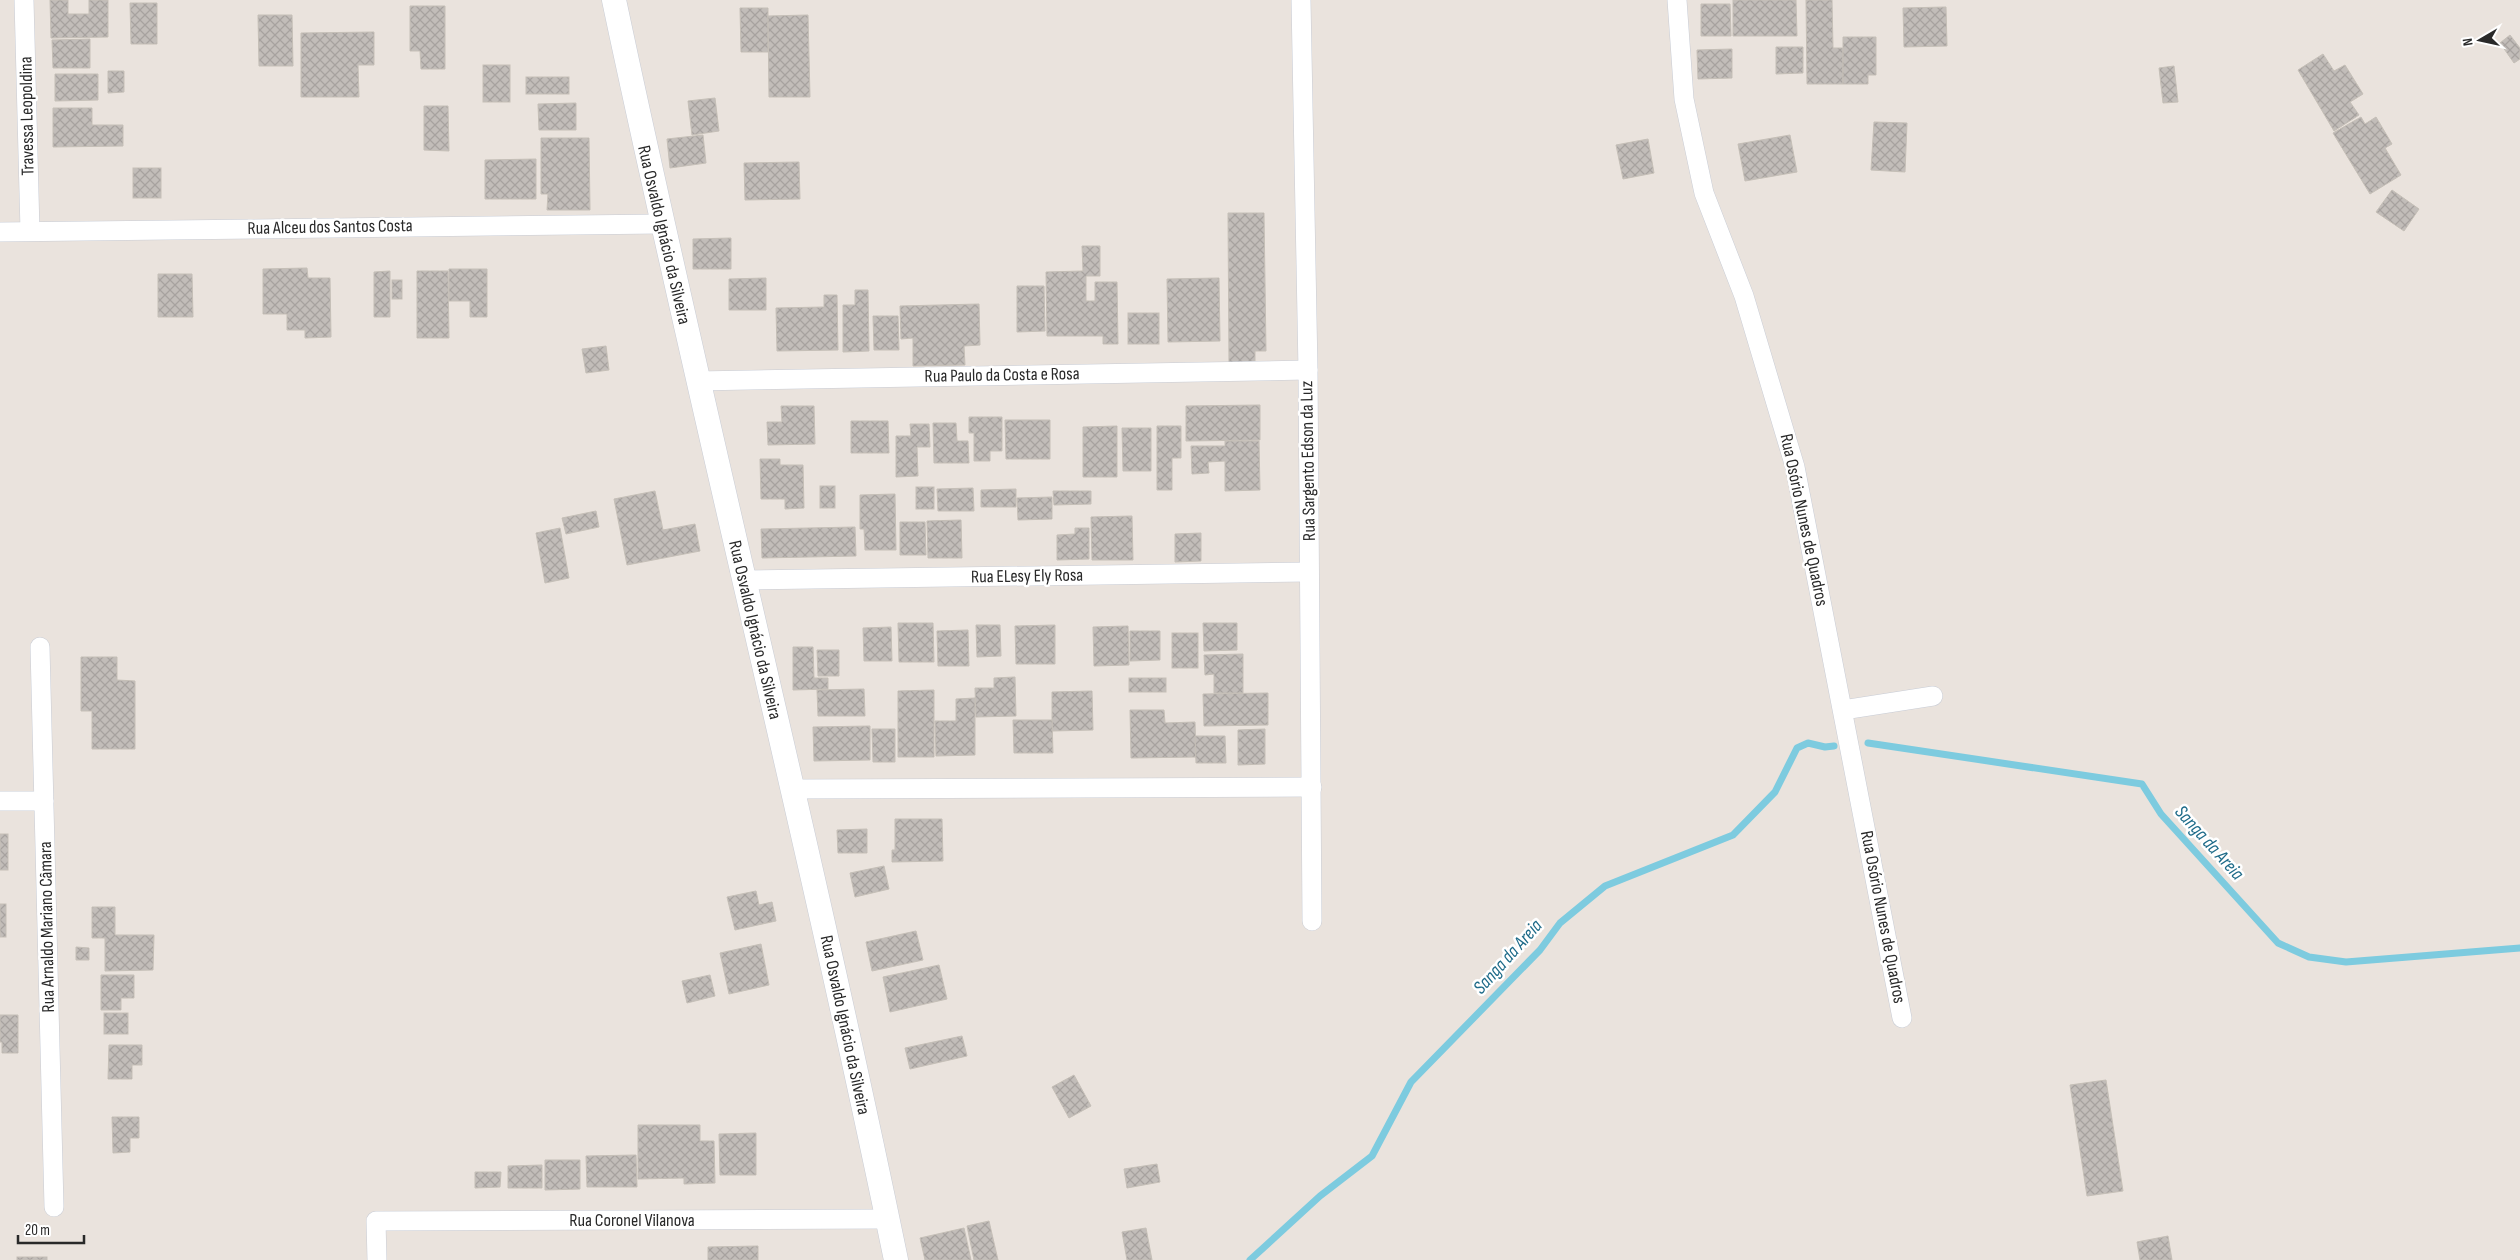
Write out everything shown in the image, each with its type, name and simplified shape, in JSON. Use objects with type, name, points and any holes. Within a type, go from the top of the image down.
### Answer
[{"type":"street","name":"Travessa Leopoldina","points":[[24,0],[30,231]]},
{"type":"street","name":"Rua Osvaldo Ignácio da Silveira","points":[[614,0],[661,224],[793,789],[896,1260]]},
{"type":"street","name":"Rua Sargento Edson da Luz","points":[[1301,0],[1308,370],[1312,921]]},
{"type":"street","name":"Rua Osório Nunes de Quadros","points":[[1677,0],[1684,99],[1704,193],[1744,296],[1796,467],[1902,1018]]},
{"type":"street","name":"Rua Alceu dos Santos Costa","points":[[0,232],[661,224]]},
{"type":"street","name":"Rua Paulo da Costa e Rosa","points":[[697,381],[1308,370]]},
{"type":"street","name":"Rua ELesy Ely Rosa","points":[[744,580],[1310,572]]},
{"type":"street","name":"Rua Arnaldo Mariano Câmara","points":[[40,647],[54,1207]]},
{"type":"street","points":[[1843,710],[1933,696]]},
{"type":"street","points":[[793,789],[1312,787]]},
{"type":"street","points":[[0,801],[44,801]]},
{"type":"street","name":"Rua Coronel Vilanova","points":[[376,1260],[376,1221],[888,1219]]},
{"type":"building","points":[[50,0],[68,0],[68,14],[89,14],[89,0],[108,0],[108,37],[51,38]]},
{"type":"building","points":[[1733,0],[1796,0],[1797,36],[1733,36]]},
{"type":"building","points":[[1806,0],[1832,0],[1833,48],[1843,48],[1843,84],[1807,84]]},
{"type":"building","points":[[130,3],[157,3],[157,44],[131,44]]},
{"type":"building","points":[[1701,4],[1730,4],[1731,36],[1701,36]]},
{"type":"building","points":[[410,6],[445,6],[445,69],[421,69],[420,51],[410,51]]},
{"type":"building","points":[[1946,7],[1947,46],[1904,47],[1903,8]]},
{"type":"building","points":[[740,8],[768,8],[768,52],[741,52]]},
{"type":"building","points":[[258,15],[292,15],[293,66],[259,66]]},
{"type":"building","points":[[808,15],[810,97],[769,97],[768,16]]},
{"type":"building","points":[[374,32],[374,65],[358,65],[359,97],[301,97],[301,33]]},
{"type":"building","points":[[2510,35],[2520,48],[2520,59],[2514,63],[2500,43]]},
{"type":"building","points":[[1843,37],[1876,37],[1876,75],[1868,75],[1868,84],[1843,84]]},
{"type":"building","points":[[90,39],[90,68],[53,68],[52,40]]},
{"type":"building","points":[[1776,47],[1803,47],[1803,73],[1776,74]]},
{"type":"building","points":[[1732,49],[1732,78],[1698,79],[1697,50]]},
{"type":"building","points":[[2323,54],[2334,71],[2345,65],[2363,94],[2350,102],[2359,115],[2334,131],[2298,70]]},
{"type":"building","points":[[483,65],[510,65],[510,102],[483,102]]},
{"type":"building","points":[[2174,66],[2178,102],[2163,103],[2159,68]]},
{"type":"building","points":[[108,71],[124,71],[124,92],[108,93]]},
{"type":"building","points":[[55,74],[98,74],[98,100],[55,101]]},
{"type":"building","points":[[526,77],[569,77],[569,94],[526,94]]},
{"type":"building","points":[[715,98],[719,131],[692,135],[688,101]]},
{"type":"building","points":[[576,103],[576,130],[539,130],[538,104]]},
{"type":"building","points":[[424,106],[448,106],[449,151],[424,150]]},
{"type":"building","points":[[53,108],[92,108],[92,125],[123,125],[123,146],[53,147]]},
{"type":"building","points":[[2361,117],[2365,124],[2376,117],[2392,144],[2385,148],[2401,175],[2370,194],[2333,133]]},
{"type":"building","points":[[1874,122],[1907,123],[1905,172],[1871,170]]},
{"type":"building","points":[[703,135],[706,163],[670,168],[667,139]]},
{"type":"building","points":[[1790,135],[1797,172],[1745,181],[1738,144]]},
{"type":"building","points":[[541,138],[589,138],[590,210],[547,210],[548,194],[541,194]]},
{"type":"building","points":[[1648,139],[1654,173],[1623,179],[1616,145]]},
{"type":"building","points":[[536,159],[536,199],[485,199],[485,160]]},
{"type":"building","points":[[799,162],[800,199],[745,200],[744,163]]},
{"type":"building","points":[[133,168],[161,168],[161,198],[133,198]]},
{"type":"building","points":[[2392,190],[2419,209],[2404,231],[2376,212]]},
{"type":"building","points":[[1228,213],[1264,213],[1266,351],[1255,351],[1255,363],[1229,364]]},
{"type":"building","points":[[731,238],[731,269],[693,269],[693,239]]},
{"type":"building","points":[[1082,246],[1100,246],[1100,276],[1086,276],[1086,301],[1095,301],[1095,282],[1117,282],[1118,344],[1103,344],[1103,336],[1047,336],[1046,272],[1083,271]]},
{"type":"building","points":[[307,268],[308,278],[330,278],[331,337],[305,338],[305,330],[287,330],[287,314],[263,314],[263,269]]},
{"type":"building","points":[[449,269],[487,269],[487,317],[470,317],[470,301],[449,301]]},
{"type":"building","points":[[390,271],[390,317],[374,317],[374,272]]},
{"type":"building","points":[[417,271],[448,271],[449,338],[417,338]]},
{"type":"building","points":[[158,274],[192,274],[193,317],[158,317]]},
{"type":"building","points":[[766,278],[766,310],[729,310],[729,279]]},
{"type":"building","points":[[1219,278],[1220,341],[1168,342],[1167,279]]},
{"type":"building","points":[[392,280],[402,280],[402,299],[392,299]]},
{"type":"building","points":[[1017,286],[1044,286],[1045,331],[1017,332]]},
{"type":"building","points":[[855,290],[868,290],[869,351],[843,352],[843,305],[855,305]]},
{"type":"building","points":[[824,295],[837,295],[838,350],[777,351],[776,308],[824,307]]},
{"type":"building","points":[[979,304],[980,345],[964,346],[965,365],[913,366],[913,338],[901,339],[900,306]]},
{"type":"building","points":[[1128,313],[1159,313],[1159,344],[1128,344]]},
{"type":"building","points":[[873,316],[898,316],[899,350],[874,350]]},
{"type":"building","points":[[606,346],[609,370],[586,373],[582,349]]},
{"type":"building","points":[[1260,405],[1260,440],[1186,441],[1186,406]]},
{"type":"building","points":[[781,406],[814,406],[815,444],[768,445],[767,422],[782,422]]},
{"type":"building","points":[[969,417],[1002,417],[1002,451],[990,451],[990,461],[974,461],[974,433],[969,433]]},
{"type":"building","points":[[1005,420],[1050,420],[1050,459],[1006,459]]},
{"type":"building","points":[[851,421],[888,421],[889,453],[851,453]]},
{"type":"building","points":[[933,423],[956,423],[957,441],[968,441],[969,463],[934,463]]},
{"type":"building","points":[[910,424],[929,424],[930,447],[917,447],[918,476],[896,477],[896,436],[911,436]]},
{"type":"building","points":[[1117,426],[1117,477],[1083,477],[1083,427]]},
{"type":"building","points":[[1157,426],[1181,426],[1181,458],[1172,458],[1172,490],[1157,490]]},
{"type":"building","points":[[1122,428],[1151,428],[1151,471],[1123,471]]},
{"type":"building","points":[[1225,441],[1259,441],[1260,490],[1225,491],[1225,461],[1208,462],[1209,473],[1192,474],[1191,446],[1225,446]]},
{"type":"building","points":[[760,459],[780,459],[780,465],[803,465],[804,508],[785,509],[785,499],[761,499]]},
{"type":"building","points":[[820,486],[835,486],[835,508],[820,508]]},
{"type":"building","points":[[916,487],[934,487],[934,509],[916,509]]},
{"type":"building","points":[[973,488],[974,511],[938,511],[937,489]]},
{"type":"building","points":[[1016,489],[1016,507],[981,507],[981,490]]},
{"type":"building","points":[[655,491],[663,530],[695,524],[700,551],[627,565],[614,499]]},
{"type":"building","points":[[1053,491],[1091,491],[1091,504],[1054,505]]},
{"type":"building","points":[[895,494],[896,550],[865,550],[864,529],[860,529],[860,495]]},
{"type":"building","points":[[1052,497],[1052,519],[1018,520],[1017,498]]},
{"type":"building","points":[[596,511],[599,527],[566,534],[562,518]]},
{"type":"building","points":[[1132,516],[1133,560],[1092,560],[1091,517]]},
{"type":"building","points":[[961,520],[962,558],[928,558],[927,521]]},
{"type":"building","points":[[900,522],[925,522],[926,555],[900,555]]},
{"type":"building","points":[[855,527],[856,556],[762,558],[761,529]]},
{"type":"building","points":[[560,528],[569,578],[545,583],[536,533]]},
{"type":"building","points":[[1075,528],[1089,528],[1089,559],[1057,560],[1057,535],[1075,534]]},
{"type":"building","points":[[1201,533],[1201,561],[1175,562],[1175,534]]},
{"type":"building","points":[[898,623],[933,623],[934,662],[899,662]]},
{"type":"building","points":[[1203,623],[1237,623],[1237,650],[1204,651]]},
{"type":"building","points":[[976,625],[1000,625],[1001,656],[977,657]]},
{"type":"building","points":[[1055,625],[1055,664],[1016,664],[1015,626]]},
{"type":"building","points":[[1128,626],[1129,665],[1094,666],[1093,627]]},
{"type":"building","points":[[891,627],[892,661],[864,661],[863,628]]},
{"type":"building","points":[[968,630],[969,666],[938,666],[937,631]]},
{"type":"building","points":[[1130,631],[1160,631],[1160,660],[1130,661]]},
{"type":"building","points":[[1172,633],[1198,633],[1198,668],[1172,668]]},
{"type":"building","points":[[793,647],[813,647],[814,678],[828,678],[828,689],[793,690]]},
{"type":"building","points":[[817,650],[839,650],[839,676],[818,676]]},
{"type":"building","points":[[1243,654],[1243,693],[1214,693],[1214,674],[1205,675],[1204,655]]},
{"type":"building","points":[[81,657],[117,657],[117,680],[135,681],[135,749],[92,749],[92,711],[81,711]]},
{"type":"building","points":[[1015,677],[1016,716],[976,717],[975,688],[994,688],[994,678]]},
{"type":"building","points":[[1129,678],[1166,678],[1166,692],[1129,692]]},
{"type":"building","points":[[864,689],[865,716],[818,716],[817,690]]},
{"type":"building","points":[[934,690],[934,757],[898,757],[898,691]]},
{"type":"building","points":[[1092,691],[1093,730],[1052,731],[1052,692]]},
{"type":"building","points":[[1268,693],[1268,725],[1204,726],[1203,694]]},
{"type":"building","points":[[975,698],[975,755],[936,756],[935,721],[956,721],[956,699]]},
{"type":"building","points":[[1130,710],[1164,710],[1165,723],[1195,722],[1196,757],[1131,758]]},
{"type":"building","points":[[1013,720],[1052,720],[1053,753],[1014,753]]},
{"type":"building","points":[[870,726],[870,760],[814,761],[813,727]]},
{"type":"building","points":[[872,729],[895,729],[895,762],[873,762]]},
{"type":"building","points":[[1265,729],[1265,764],[1238,765],[1238,730]]},
{"type":"building","points":[[1195,736],[1225,736],[1226,763],[1196,763]]},
{"type":"building","points":[[895,819],[942,819],[943,861],[892,862],[892,850],[895,850]]},
{"type":"building","points":[[867,829],[867,853],[838,853],[837,830]]},
{"type":"building","points":[[0,834],[8,834],[8,870],[0,870]]},
{"type":"building","points":[[884,866],[889,889],[855,897],[850,873]]},
{"type":"building","points":[[756,891],[759,905],[772,902],[776,921],[735,930],[727,897]]},
{"type":"building","points":[[0,904],[6,904],[6,937],[0,937]]},
{"type":"building","points":[[92,907],[115,907],[115,935],[154,935],[153,970],[105,971],[105,938],[92,938]]},
{"type":"building","points":[[916,931],[923,960],[872,971],[866,942]]},
{"type":"building","points":[[761,944],[769,985],[729,994],[720,953]]},
{"type":"building","points":[[76,947],[89,948],[89,960],[76,960]]},
{"type":"building","points":[[939,965],[947,999],[890,1012],[883,977]]},
{"type":"building","points":[[101,975],[134,975],[134,998],[121,998],[121,1010],[101,1010]]},
{"type":"building","points":[[710,975],[715,996],[687,1003],[682,981]]},
{"type":"building","points":[[104,1013],[128,1013],[128,1034],[104,1034]]},
{"type":"building","points":[[0,1015],[18,1015],[18,1053],[2,1053]]},
{"type":"building","points":[[962,1036],[967,1056],[910,1069],[905,1048]]},
{"type":"building","points":[[109,1045],[142,1045],[142,1065],[132,1065],[132,1079],[108,1079]]},
{"type":"building","points":[[1074,1075],[1091,1106],[1069,1118],[1052,1087]]},
{"type":"building","points":[[2106,1080],[2123,1191],[2087,1196],[2070,1085]]},
{"type":"building","points":[[112,1117],[139,1117],[139,1138],[130,1138],[130,1152],[113,1153]]},
{"type":"building","points":[[638,1125],[700,1125],[700,1141],[714,1141],[715,1183],[684,1184],[684,1178],[638,1179]]},
{"type":"building","points":[[756,1133],[756,1175],[720,1175],[719,1134]]},
{"type":"building","points":[[636,1155],[637,1187],[587,1187],[586,1156]]},
{"type":"building","points":[[545,1160],[580,1160],[580,1189],[545,1190]]},
{"type":"building","points":[[1157,1164],[1160,1182],[1127,1188],[1124,1169]]},
{"type":"building","points":[[542,1165],[542,1188],[508,1188],[508,1166]]},
{"type":"building","points":[[475,1172],[501,1172],[500,1187],[475,1188]]},
{"type":"building","points":[[989,1221],[998,1260],[974,1260],[967,1226]]},
{"type":"building","points":[[964,1228],[971,1260],[925,1260],[920,1238]]},
{"type":"building","points":[[1146,1228],[1152,1260],[1127,1260],[1122,1232]]},
{"type":"building","points":[[2168,1236],[2172,1260],[2140,1260],[2137,1242]]},
{"type":"building","points":[[758,1246],[758,1260],[708,1260],[708,1247]]},
{"type":"building","points":[[17,1257],[47,1257],[47,1260],[17,1260]]},
{"type":"waterway","name":"Sanga da Areia","points":[[1250,1260],[1320,1196],[1372,1156],[1411,1082],[1540,950],[1560,923],[1605,886],[1733,835],[1775,792],[1797,748],[1808,743],[1825,747],[1834,746]]},
{"type":"waterway","name":"Sanga da Areia","points":[[1868,743],[2142,784],[2161,814],[2278,943],[2309,957],[2346,962],[2520,948]]}]
